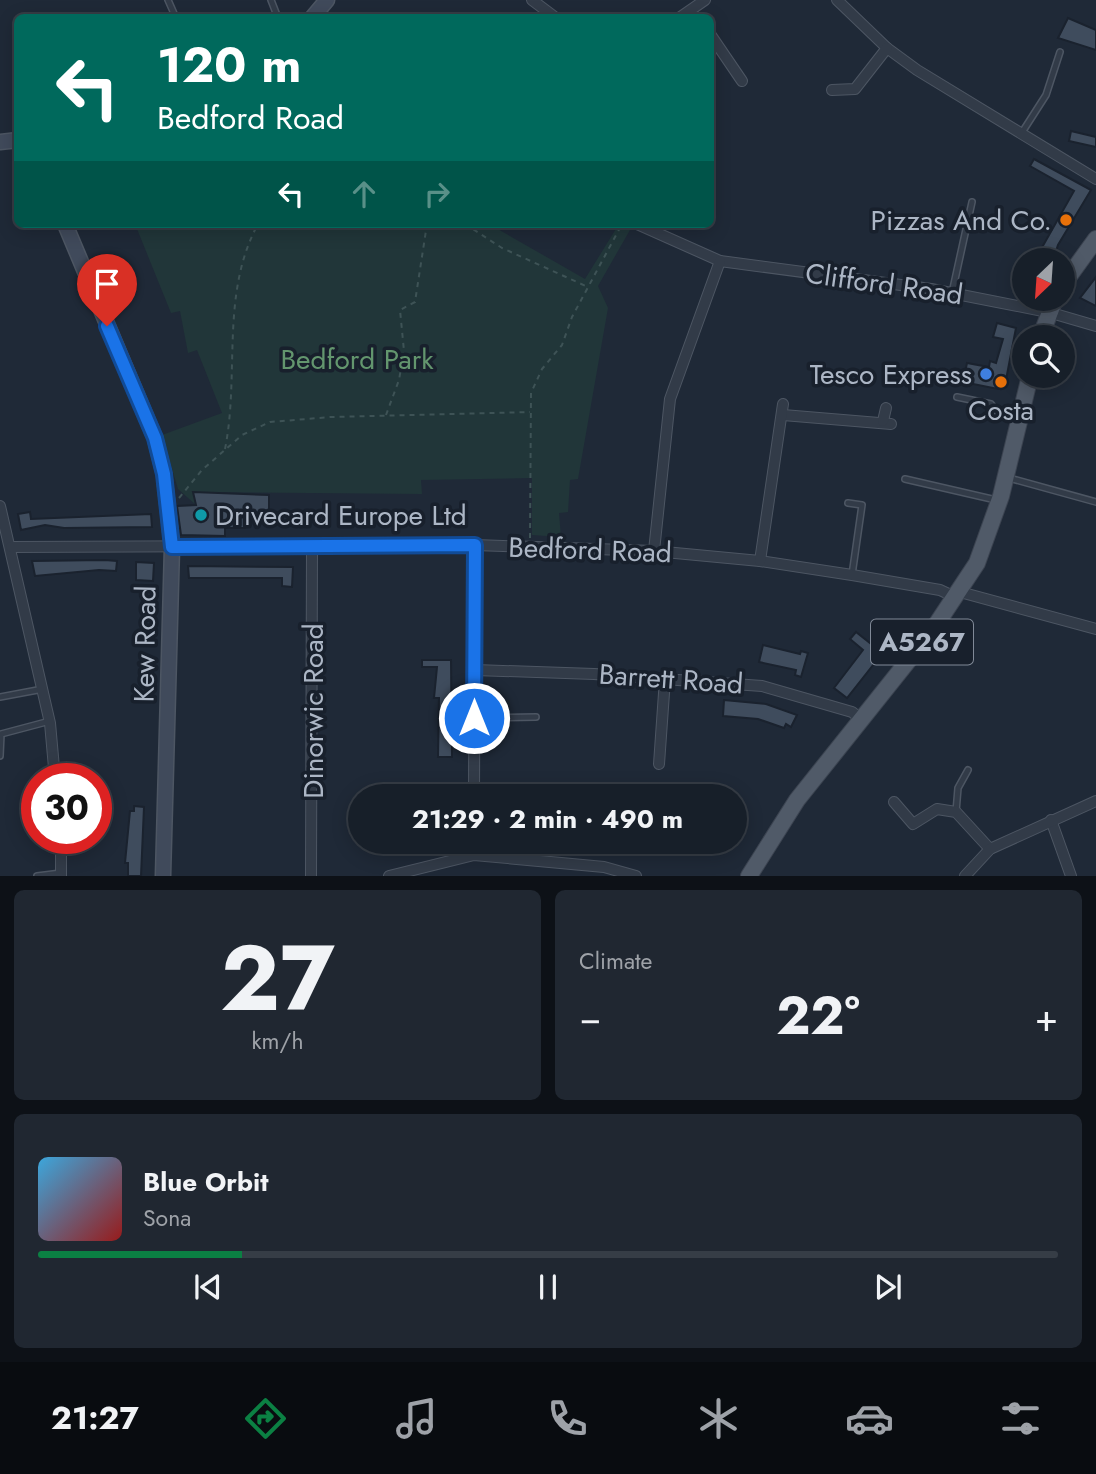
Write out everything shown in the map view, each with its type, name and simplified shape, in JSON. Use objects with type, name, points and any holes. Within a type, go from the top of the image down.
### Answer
[{"type":"main road","points":[[316,14],[327,0]]},
{"type":"main road","name":"Kew Road","points":[[67,228],[155,438],[169,509],[172,547],[163,876]]},
{"type":"main road","points":[[1075,268],[1096,239]]},
{"type":"main road","name":"A5267","points":[[749,876],[797,800],[957,595],[977,563],[1006,477],[1027,388]]},
{"type":"street","points":[[532,0],[551,14]]},
{"type":"street","points":[[696,13],[705,0]]},
{"type":"street","points":[[837,0],[887,48],[917,70],[1096,179]]},
{"type":"street","points":[[714,40],[742,81]]},
{"type":"street","points":[[832,90],[855,89],[887,48]]},
{"type":"street","name":"Clifford Road","points":[[646,228],[720,261],[1012,301]]},
{"type":"street","points":[[654,551],[670,399],[720,261]]},
{"type":"street","name":"Clifford Road","points":[[1065,312],[1096,326]]},
{"type":"street","points":[[760,561],[764,518],[772,490],[783,410],[887,422],[886,408]]},
{"type":"street","points":[[0,506],[50,721],[54,763]]},
{"type":"street","points":[[474,784],[475,545]]},
{"type":"street","name":"Bedford Road","points":[[11,547],[475,545],[654,551],[760,561],[940,590],[1096,629]]},
{"type":"street","name":"Dinorwic Road","points":[[312,546],[312,876]]},
{"type":"street","name":"Barrett Road","points":[[475,670],[762,685],[852,712],[861,719]]},
{"type":"street","points":[[659,764],[665,679]]},
{"type":"street","points":[[965,876],[990,849],[1096,801]]},
{"type":"street","points":[[894,802],[913,824],[937,809],[956,811],[990,849]]},
{"type":"street","points":[[1052,820],[1071,876]]},
{"type":"street","points":[[61,854],[61,874]]},
{"type":"street","points":[[388,876],[474,855],[604,867],[636,876]]},
{"type":"lane","points":[[1021,134],[1046,95],[1060,52]]},
{"type":"lane","points":[[952,293],[972,202]]},
{"type":"lane","points":[[957,397],[991,404],[998,413],[1020,417]]},
{"type":"lane","points":[[1006,477],[1096,502]]},
{"type":"lane","points":[[905,479],[999,501]]},
{"type":"lane","points":[[848,503],[862,505],[852,575]]},
{"type":"lane","points":[[0,697],[43,689]]},
{"type":"lane","points":[[474,718],[536,717]]},
{"type":"lane","points":[[0,756],[1,734],[50,721]]},
{"type":"lane","points":[[956,811],[958,788],[968,770]]},
{"type":"lane","points":[[37,876],[61,874]]},
{"type":"path","points":[[225,450],[233,383],[233,300],[242,257],[256,228]]},
{"type":"path","points":[[387,416],[400,380],[404,351],[400,310],[415,302],[426,228]]},
{"type":"path","points":[[471,228],[502,248],[588,286]]},
{"type":"path","points":[[530,546],[530,393],[542,369],[562,345],[588,286],[620,228]]},
{"type":"path","points":[[169,509],[202,470],[242,435],[270,422],[530,412]]},
{"type":"green space","name":"Bedford Park","points":[[137,228],[496,228],[585,279],[617,228],[630,230],[598,286],[608,308],[578,479],[570,480],[568,512],[559,513],[561,537],[532,535],[532,478],[421,480],[422,494],[194,492],[196,505],[178,489],[162,435],[222,413],[197,350],[188,353],[180,311],[171,313]]},
{"type":"building","points":[[1068,18],[1096,30],[1096,50],[1058,38]]},
{"type":"building","points":[[1071,131],[1096,137],[1096,147],[1069,141]]},
{"type":"building","points":[[1034,159],[1091,190],[1057,248],[1042,248],[1074,191],[1030,166]]},
{"type":"building","points":[[1096,277],[1096,306],[1080,298]]},
{"type":"building","name":"Tesco Express","points":[[997,323],[1012,327],[1012,349],[1005,385],[998,389],[963,382],[967,363],[989,367],[990,361],[996,363],[1003,339],[993,337]]},
{"type":"building","points":[[193,492],[269,495],[269,519],[244,519],[245,528],[225,528],[225,536],[181,535],[177,506],[196,505]]},
{"type":"building","points":[[30,512],[31,519],[151,514],[152,527],[64,528],[45,525],[21,530],[18,514]]},
{"type":"building","points":[[32,561],[117,561],[116,571],[35,576]]},
{"type":"building","points":[[136,562],[154,563],[153,581],[136,580]]},
{"type":"building","points":[[188,566],[293,567],[292,587],[282,586],[282,578],[189,578]]},
{"type":"building","points":[[894,620],[903,627],[847,698],[834,688],[863,650],[850,639],[856,632],[870,643],[874,638],[878,640]]},
{"type":"building","points":[[763,645],[800,654],[801,651],[808,653],[801,677],[795,675],[796,670],[759,662]]},
{"type":"building","points":[[422,660],[451,660],[452,757],[438,757],[439,698],[434,698],[437,667],[422,667]]},
{"type":"building","points":[[724,700],[766,704],[797,715],[791,727],[786,724],[784,728],[758,719],[723,716]]},
{"type":"building","points":[[134,806],[144,807],[141,876],[128,876],[128,863],[125,863],[130,811],[134,811]]},
{"type":"place","name":"Pizzas And Co.","points":[[1066,220]]},
{"type":"place","name":"Tesco Express","points":[[986,374]]},
{"type":"place","name":"Costa","points":[[1001,382]]},
{"type":"place","name":"Drivecard Europe Ltd","points":[[201,515]]},
{"type":"route","points":[[107,326],[155,438],[164,474],[172,547],[475,545],[474,718]]}]
